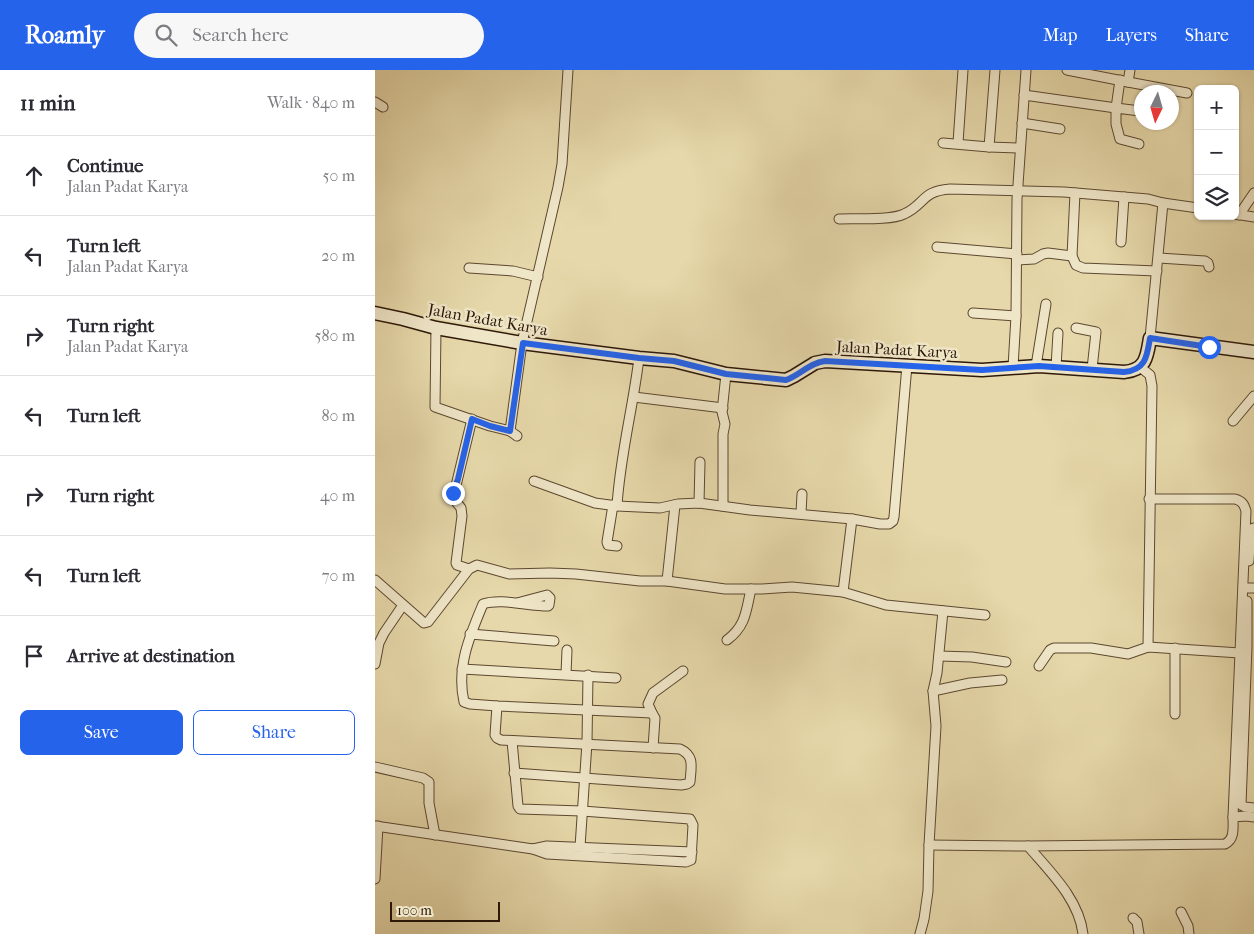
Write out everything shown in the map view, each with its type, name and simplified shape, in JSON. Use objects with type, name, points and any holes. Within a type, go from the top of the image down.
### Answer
[{"type":"street","points":[[437,328],[435,407],[513,434],[523,343],[548,238],[561,172],[568,70]]},
{"type":"street","points":[[958,143],[963,70]]},
{"type":"street","points":[[989,147],[995,70]]},
{"type":"street","points":[[1013,367],[1016,316],[1018,190],[1026,70]]},
{"type":"street","points":[[1067,70],[1187,94]]},
{"type":"street","points":[[1130,70],[1124,81],[1116,108],[1116,124],[1120,139],[1139,144]]},
{"type":"street","points":[[1024,95],[1134,110]]},
{"type":"street","points":[[1022,123],[1060,129]]},
{"type":"street","points":[[943,142],[1020,148]]},
{"type":"street","points":[[839,219],[891,218],[903,215],[933,192],[942,190],[1075,192],[1149,199],[1194,207]]},
{"type":"street","points":[[1075,192],[1073,256],[1076,265],[1081,268],[1157,272]]},
{"type":"street","points":[[1239,212],[1254,194]]},
{"type":"street","points":[[1121,242],[1124,197]]},
{"type":"street","points":[[1148,647],[1152,386],[1150,375],[1139,367],[1147,356],[1150,338],[1163,203]]},
{"type":"street","points":[[1239,214],[1254,217]]},
{"type":"street","points":[[937,247],[1034,259],[1048,253],[1073,256]]},
{"type":"street","points":[[1159,258],[1205,261],[1209,267]]},
{"type":"street","points":[[469,268],[513,271],[538,276]]},
{"type":"street","points":[[1036,366],[1046,304]]},
{"type":"street","name":"Jalan Padat Karya","points":[[375,313],[403,318],[437,328],[523,343],[674,361],[726,374],[786,380],[815,363],[825,361],[982,370],[1036,366],[1124,372],[1132,371],[1139,367]]},
{"type":"street","points":[[973,313],[1016,316]]},
{"type":"street","points":[[1076,328],[1096,332],[1092,369]]},
{"type":"street","points":[[1056,367],[1058,333]]},
{"type":"street","points":[[1150,338],[1254,352]]},
{"type":"street","points":[[617,546],[608,545],[607,542],[634,397],[639,358]]},
{"type":"street","points":[[534,481],[595,503],[615,506],[660,508],[675,504],[699,503],[889,524],[893,522],[901,454],[907,365]]},
{"type":"street","points":[[723,506],[723,434],[725,424],[723,408],[726,374]]},
{"type":"street","points":[[1233,422],[1254,396]]},
{"type":"street","points":[[634,397],[723,408]]},
{"type":"street","points":[[469,569],[457,565],[463,516],[461,508],[453,498],[472,419]]},
{"type":"street","points":[[699,503],[701,462]]},
{"type":"street","points":[[801,513],[802,494]]},
{"type":"street","points":[[929,845],[1225,844],[1233,836],[1246,511],[1244,505],[1235,499],[1149,499]]},
{"type":"street","points":[[667,581],[675,504]]},
{"type":"street","points":[[843,592],[852,519]]},
{"type":"street","points":[[1254,528],[1251,529],[1250,680],[1244,712],[1241,804],[1245,807],[1254,808]]},
{"type":"street","points":[[375,580],[424,623],[428,622],[469,569],[477,565],[509,574],[576,574],[640,581],[667,581],[725,589],[792,587],[843,592],[886,605],[985,614]]},
{"type":"street","points":[[727,640],[735,634],[745,619],[751,589]]},
{"type":"street","points":[[517,603],[493,602],[483,604],[465,651],[461,689],[464,702],[497,706],[653,713]]},
{"type":"street","points":[[375,664],[383,633],[403,604]]},
{"type":"street","points":[[920,934],[928,892],[936,726],[933,691],[939,656],[943,610]]},
{"type":"street","points":[[470,634],[553,641]]},
{"type":"street","points":[[1039,666],[1050,650],[1054,648],[1091,648],[1128,654],[1148,647],[1240,653]]},
{"type":"street","points":[[1175,648],[1175,714]]},
{"type":"street","points":[[566,674],[567,650]]},
{"type":"street","points":[[939,656],[971,657],[1006,662]]},
{"type":"street","points":[[462,669],[616,678]]},
{"type":"street","points":[[653,748],[655,718],[648,704],[653,693],[683,671]]},
{"type":"street","points":[[580,847],[587,744],[588,675]]},
{"type":"street","points":[[933,691],[970,683],[1002,680]]},
{"type":"street","points":[[497,706],[495,734],[497,738],[512,741],[680,749],[688,753],[691,759],[690,782],[681,785],[514,773]]},
{"type":"street","points":[[1244,712],[1254,712]]},
{"type":"street","points":[[375,879],[376,826],[533,850],[547,854],[686,862],[691,860],[693,825],[690,819],[582,811],[521,809],[518,806],[512,741]]},
{"type":"street","points":[[1243,744],[1254,745]]},
{"type":"street","points":[[375,767],[427,780],[435,834]]},
{"type":"street","points":[[1243,776],[1254,777]]},
{"type":"street","points":[[1233,817],[1254,817]]},
{"type":"street","points":[[533,850],[547,846],[692,852]]},
{"type":"street","points":[[1028,846],[1071,899],[1083,934]]},
{"type":"street","points":[[621,859],[622,849]]},
{"type":"street","points":[[1181,912],[1188,926],[1189,934]]},
{"type":"street","points":[[1133,918],[1137,922],[1139,934]]},
{"type":"route","points":[[453,493],[472,419],[510,431],[523,343],[674,361],[726,374],[786,380],[811,364],[825,361],[982,370],[1039,366],[1124,372],[1132,371],[1143,363],[1147,356],[1150,338],[1209,347]]}]
